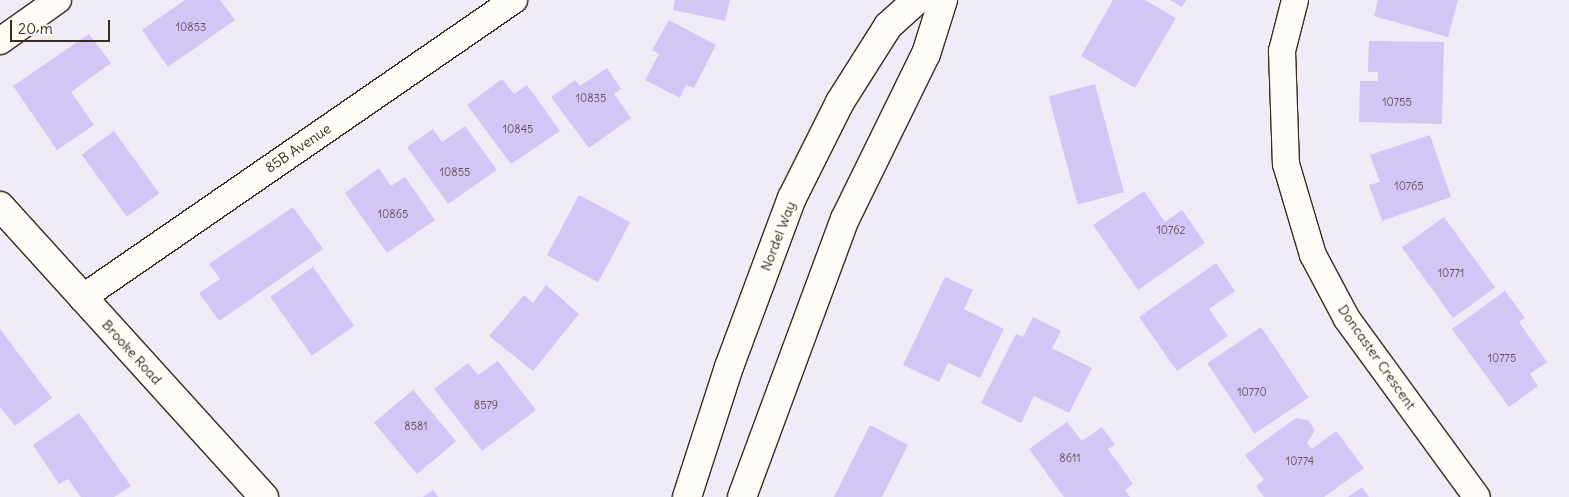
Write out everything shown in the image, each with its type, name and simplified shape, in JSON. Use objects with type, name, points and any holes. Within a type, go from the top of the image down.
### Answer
[{"type":"main road","name":"Nordel Way","points":[[687,497],[729,367],[792,198],[840,102],[888,26],[917,0]]},
{"type":"main road","points":[[742,497],[838,238],[883,134],[926,54],[943,0]]},
{"type":"main road","name":"Brooke Road","points":[[0,206],[264,497]]},
{"type":"street","points":[[0,41],[58,0]]},
{"type":"street","name":"85B Avenue","points":[[82,298],[514,0]]},
{"type":"street","name":"Doncaster Crescent","points":[[1295,0],[1282,51],[1286,164],[1313,255],[1347,318],[1477,497]]},
{"type":"building","points":[[185,0],[220,0],[235,20],[168,67],[142,30]]},
{"type":"building","points":[[675,0],[730,0],[725,21],[673,10]]},
{"type":"building","points":[[1113,0],[1145,0],[1176,18],[1135,88],[1081,56]]},
{"type":"building","points":[[1170,0],[1186,0],[1182,7]]},
{"type":"building","points":[[1378,0],[1458,0],[1448,37],[1374,16]]},
{"type":"building","points":[[669,20],[716,45],[694,88],[686,85],[680,98],[645,80],[659,54],[652,50]]},
{"type":"building","points":[[89,34],[111,63],[71,92],[94,125],[57,150],[13,86]]},
{"type":"building","points":[[1369,41],[1444,42],[1442,124],[1359,122],[1360,81],[1378,81],[1378,72],[1368,72]]},
{"type":"building","points":[[607,68],[621,89],[614,94],[631,118],[589,148],[551,97],[575,80],[580,86]]},
{"type":"building","points":[[502,79],[514,94],[527,85],[560,131],[511,164],[467,105]]},
{"type":"building","points":[[1095,84],[1124,192],[1078,205],[1049,96]]},
{"type":"building","points":[[465,126],[497,170],[448,204],[407,147],[433,129],[442,142]]},
{"type":"building","points":[[114,131],[159,193],[127,217],[82,155]]},
{"type":"building","points":[[1430,135],[1451,197],[1382,221],[1369,185],[1380,182],[1370,155]]},
{"type":"building","points":[[379,168],[391,186],[405,177],[435,220],[387,253],[345,193]]},
{"type":"building","points":[[1144,191],[1165,222],[1182,210],[1205,243],[1138,290],[1093,225]]},
{"type":"building","points":[[579,195],[630,222],[598,282],[547,255]]},
{"type":"building","points":[[293,207],[323,249],[219,321],[199,293],[220,279],[209,264]]},
{"type":"building","points":[[1444,217],[1495,287],[1453,318],[1402,248]]},
{"type":"building","points":[[1216,263],[1235,291],[1209,309],[1228,336],[1177,371],[1139,317]]},
{"type":"building","points":[[313,267],[354,326],[312,356],[270,297]]},
{"type":"building","points":[[945,277],[973,290],[964,309],[1004,329],[980,378],[948,363],[939,382],[903,365]]},
{"type":"building","points":[[546,285],[579,314],[533,371],[489,336],[524,295],[533,303]]},
{"type":"building","points":[[1505,291],[1525,318],[1519,322],[1547,362],[1530,374],[1538,386],[1509,407],[1452,329]]},
{"type":"building","points":[[1033,317],[1061,331],[1052,348],[1092,368],[1069,413],[1034,396],[1021,423],[981,403],[1016,334],[1023,337]]},
{"type":"building","points":[[1261,327],[1309,397],[1255,434],[1207,363]]},
{"type":"building","points":[[0,329],[52,398],[15,426],[0,407]]},
{"type":"building","points":[[498,361],[536,410],[482,451],[434,389],[468,363],[478,375]]},
{"type":"building","points":[[413,390],[456,441],[417,474],[374,423]]},
{"type":"building","points":[[79,413],[131,486],[114,497],[81,497],[68,479],[59,484],[33,445]]},
{"type":"building","points":[[1296,418],[1308,420],[1315,430],[1307,443],[1312,449],[1336,431],[1364,468],[1324,497],[1264,497],[1256,486],[1264,480],[1245,455]]},
{"type":"building","points":[[1067,422],[1082,441],[1102,427],[1115,445],[1108,449],[1133,484],[1125,490],[1130,497],[1064,497],[1029,449]]},
{"type":"building","points":[[870,425],[908,445],[882,497],[834,497]]},
{"type":"building","points":[[1362,487],[1369,497],[1348,497]]},
{"type":"building","points":[[433,490],[438,497],[423,497]]}]
